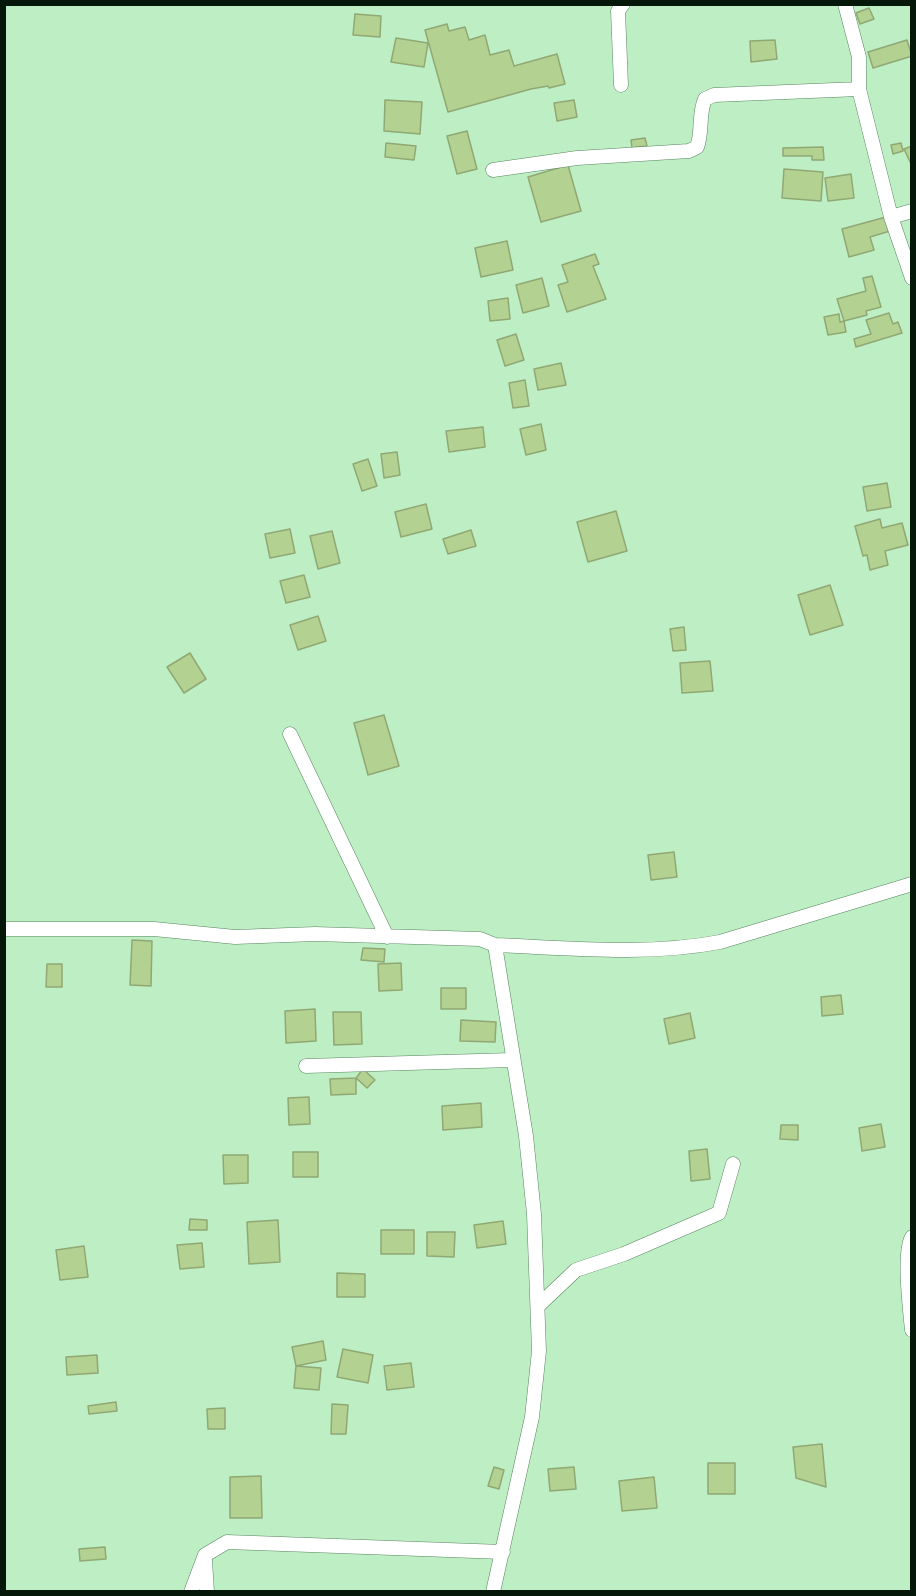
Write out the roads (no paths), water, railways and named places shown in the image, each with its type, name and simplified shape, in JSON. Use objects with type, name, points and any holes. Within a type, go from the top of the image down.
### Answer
[{"type":"street","points":[[621,85],[618,11],[622,4]]},
{"type":"street","points":[[845,4],[859,57],[859,89],[891,217],[912,278]]},
{"type":"street","points":[[493,170],[577,158],[689,151],[698,147],[700,109],[705,99],[714,95],[859,89]]},
{"type":"street","points":[[891,217],[912,211]]},
{"type":"street","points":[[290,734],[387,937]]},
{"type":"street","points":[[4,929],[154,929],[235,936],[315,934],[480,939],[495,945],[643,950],[690,948],[720,942],[912,884]]},
{"type":"street","points":[[493,1592],[532,1417],[539,1351],[534,1214],[526,1136],[495,945]]},
{"type":"street","points":[[306,1066],[512,1060]]},
{"type":"street","points":[[538,1305],[576,1270],[624,1254],[718,1213],[732,1164]]},
{"type":"street","points":[[912,1237],[909,1241],[908,1256],[912,1330]]},
{"type":"street","points":[[190,1592],[205,1555],[227,1542],[503,1551]]},
{"type":"street","points":[[205,1555],[207,1592]]}]
